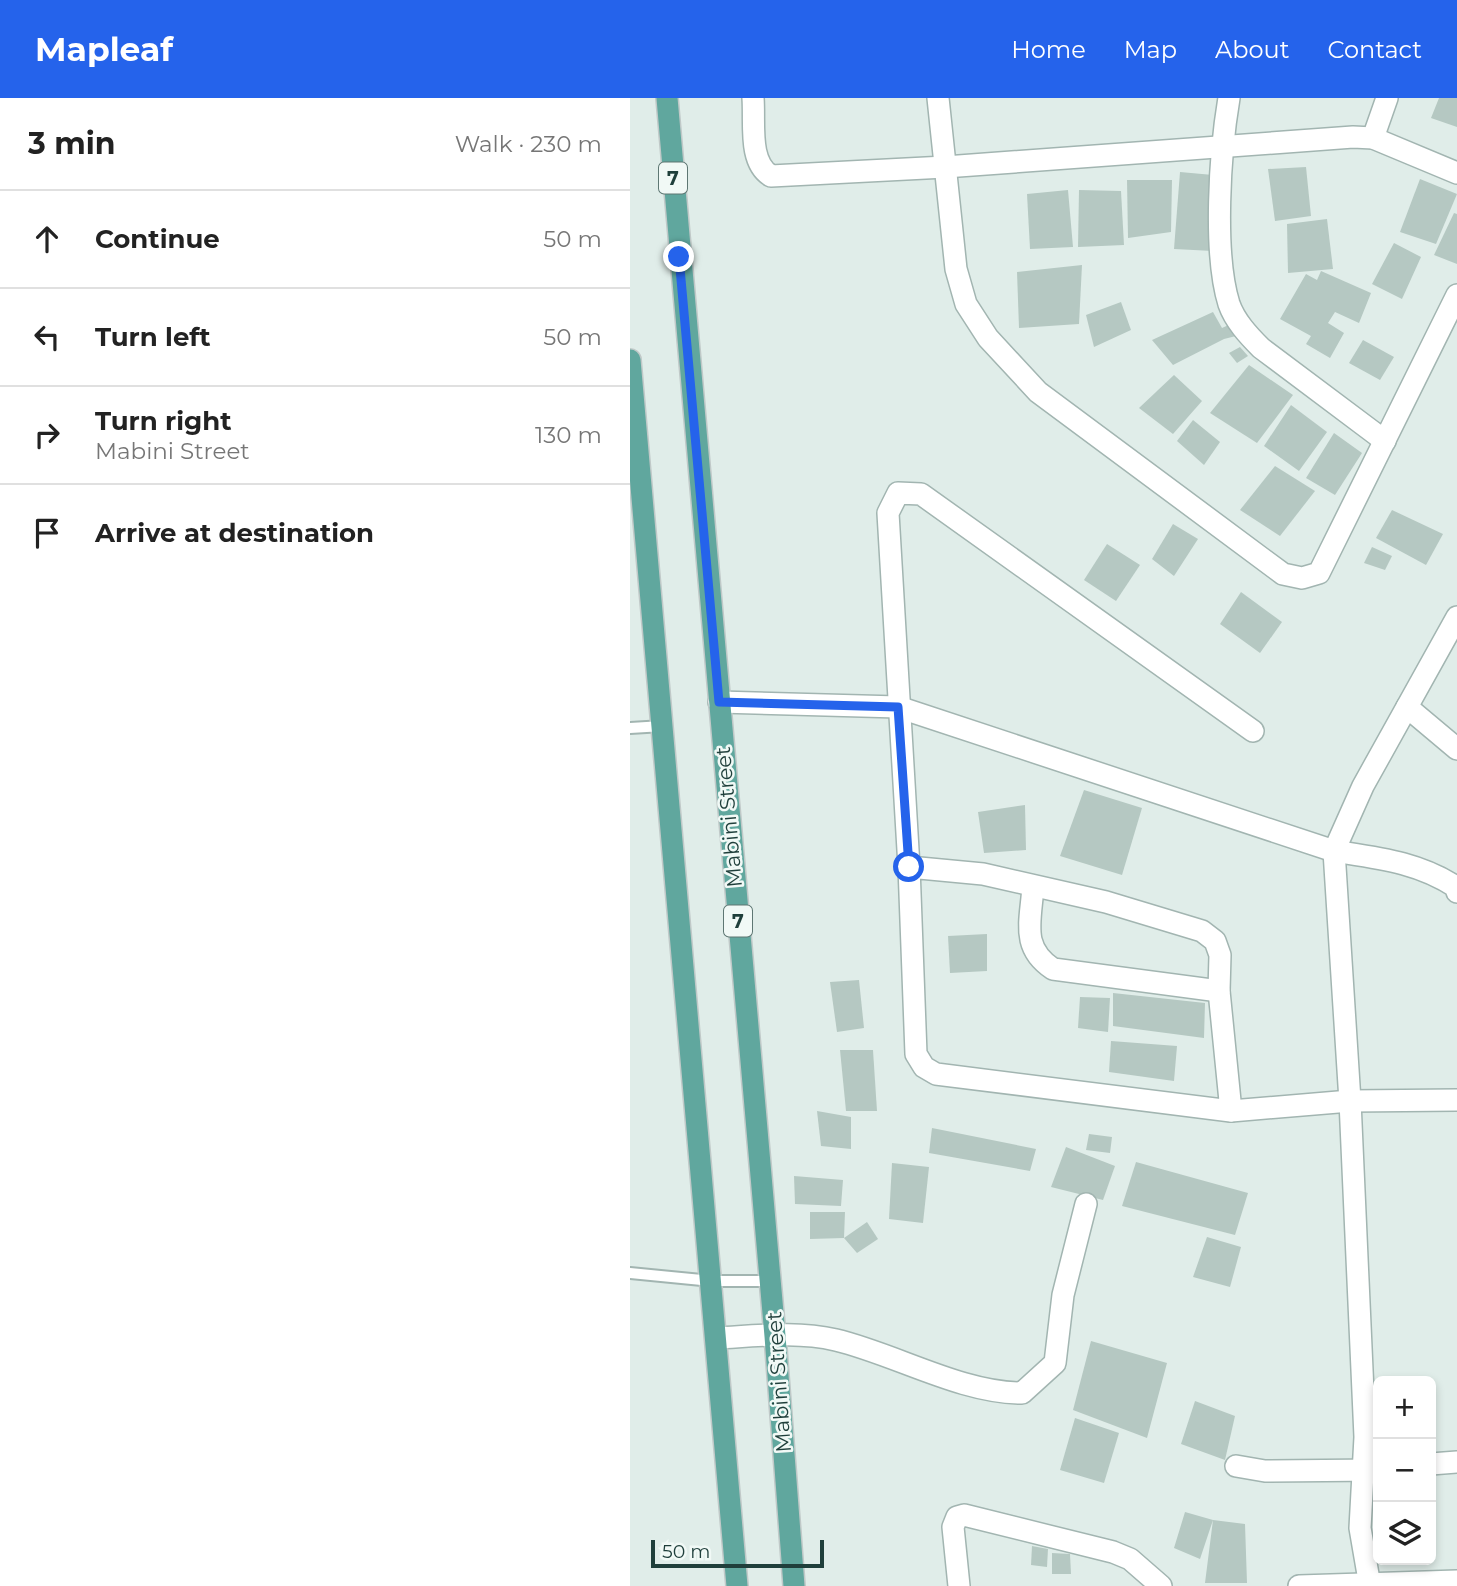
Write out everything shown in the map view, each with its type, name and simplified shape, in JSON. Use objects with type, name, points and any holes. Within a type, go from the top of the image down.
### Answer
[{"type":"main road","name":"Mabini Street","points":[[667,98],[771,1281],[794,1586]]},
{"type":"main road","points":[[630,360],[737,1586]]},
{"type":"street","points":[[753,98],[756,155],[761,169],[771,176],[945,167],[1221,145],[1373,138],[1457,173]]},
{"type":"street","points":[[938,98],[956,269],[966,303],[1010,365],[1038,392],[1283,575],[1303,578],[1319,573],[1457,295]]},
{"type":"street","points":[[1229,98],[1221,145],[1222,256],[1230,307],[1245,332],[1261,348],[1385,441]]},
{"type":"street","points":[[1373,138],[1387,98]]},
{"type":"street","points":[[1253,731],[921,494],[908,491],[898,493],[893,498],[888,513],[909,867],[913,1031],[916,1054],[924,1067],[936,1074],[1231,1111],[1350,1101],[1457,1100]]},
{"type":"street","points":[[1370,1584],[1360,1528],[1370,1471],[1365,1437],[1350,1101],[1334,851],[1363,786],[1457,618]]},
{"type":"street","points":[[719,702],[898,707],[1334,851],[1410,863],[1438,875],[1456,887],[1457,892]]},
{"type":"street","points":[[1407,707],[1457,749]]},
{"type":"street","points":[[909,867],[982,874],[1106,902],[1202,932],[1215,941],[1220,955],[1219,991],[1231,1111]]},
{"type":"street","points":[[1033,886],[1029,940],[1036,958],[1053,970],[1219,991]]},
{"type":"street","points":[[717,1338],[791,1334],[837,1340],[988,1388],[1022,1393],[1055,1363],[1063,1295],[1086,1204]]},
{"type":"street","points":[[1436,1464],[1457,1462]]},
{"type":"street","points":[[1236,1466],[1265,1471],[1370,1471]]},
{"type":"street","points":[[958,1586],[953,1528],[957,1517],[964,1515],[1113,1552],[1130,1559],[1161,1586]]},
{"type":"street","points":[[1299,1586],[1457,1581]]},
{"type":"lane","points":[[630,728],[663,726]]},
{"type":"lane","points":[[630,1273],[712,1281],[771,1281]]},
{"type":"building","points":[[1439,98],[1457,98],[1457,127],[1431,118]]},
{"type":"building","points":[[1306,167],[1311,216],[1275,221],[1268,169]]},
{"type":"building","points":[[1180,172],[1213,175],[1213,251],[1174,249]]},
{"type":"building","points":[[1420,179],[1457,194],[1436,244],[1400,232]]},
{"type":"building","points":[[1127,180],[1172,180],[1171,232],[1128,238]]},
{"type":"building","points":[[1068,190],[1073,247],[1030,249],[1027,194]]},
{"type":"building","points":[[1079,190],[1121,191],[1124,245],[1078,247]]},
{"type":"building","points":[[1454,213],[1457,214],[1457,264],[1434,255]]},
{"type":"building","points":[[1327,219],[1333,269],[1288,273],[1287,224]]},
{"type":"building","points":[[1394,243],[1421,257],[1402,299],[1372,284]]},
{"type":"building","points":[[1082,265],[1079,324],[1019,328],[1017,272]]},
{"type":"building","points":[[1321,271],[1371,293],[1359,323],[1335,312],[1328,323],[1344,333],[1330,358],[1306,344],[1311,336],[1280,319],[1306,274],[1317,280]]},
{"type":"building","points":[[1121,302],[1131,330],[1094,347],[1086,315]]},
{"type":"building","points":[[1213,312],[1222,328],[1233,323],[1240,335],[1224,339],[1173,365],[1152,340]]},
{"type":"building","points":[[1363,340],[1394,357],[1380,380],[1349,363]]},
{"type":"building","points":[[1240,347],[1248,356],[1237,363],[1229,353]]},
{"type":"building","points":[[1249,365],[1293,395],[1257,443],[1210,413]]},
{"type":"building","points":[[1174,375],[1202,401],[1173,434],[1139,408]]},
{"type":"building","points":[[1291,405],[1327,432],[1299,471],[1264,446]]},
{"type":"building","points":[[1193,420],[1220,442],[1204,465],[1177,441]]},
{"type":"building","points":[[1334,433],[1362,453],[1335,495],[1306,478]]},
{"type":"building","points":[[1275,466],[1315,491],[1280,536],[1240,510]]},
{"type":"building","points":[[1392,510],[1443,534],[1426,565],[1376,538]]},
{"type":"building","points":[[1173,524],[1198,539],[1174,576],[1152,559]]},
{"type":"building","points":[[1107,544],[1140,565],[1116,601],[1084,580]]},
{"type":"building","points":[[1372,547],[1392,556],[1385,570],[1364,563]]},
{"type":"building","points":[[1241,592],[1282,622],[1260,653],[1220,624]]},
{"type":"building","points":[[1084,790],[1142,808],[1122,875],[1060,856]]},
{"type":"building","points":[[1025,805],[1026,850],[984,853],[978,812]]},
{"type":"building","points":[[987,934],[987,971],[950,973],[948,936]]},
{"type":"building","points":[[859,980],[864,1028],[837,1032],[830,982]]},
{"type":"building","points":[[1113,993],[1205,1003],[1204,1038],[1113,1026]]},
{"type":"building","points":[[1080,997],[1110,998],[1108,1032],[1078,1028]]},
{"type":"building","points":[[1111,1041],[1177,1046],[1174,1081],[1109,1072]]},
{"type":"building","points":[[840,1050],[873,1050],[877,1111],[846,1111]]},
{"type":"building","points":[[817,1111],[851,1117],[851,1149],[821,1146]]},
{"type":"building","points":[[932,1128],[1036,1149],[1030,1171],[929,1153]]},
{"type":"building","points":[[1089,1134],[1112,1137],[1110,1153],[1086,1150]]},
{"type":"building","points":[[1066,1147],[1115,1166],[1103,1200],[1051,1187]]},
{"type":"building","points":[[1136,1162],[1248,1193],[1235,1235],[1122,1206]]},
{"type":"building","points":[[892,1163],[929,1167],[923,1223],[889,1219]]},
{"type":"building","points":[[794,1176],[843,1180],[841,1206],[795,1204]]},
{"type":"building","points":[[810,1212],[845,1212],[844,1238],[810,1239]]},
{"type":"building","points":[[867,1222],[878,1239],[857,1253],[844,1238]]},
{"type":"building","points":[[1207,1237],[1241,1247],[1230,1287],[1193,1277]]},
{"type":"building","points":[[1091,1341],[1167,1363],[1147,1438],[1073,1410]]},
{"type":"building","points":[[1195,1401],[1235,1416],[1225,1460],[1181,1444]]},
{"type":"building","points":[[1075,1418],[1119,1433],[1104,1483],[1060,1470]]},
{"type":"building","points":[[1185,1512],[1213,1520],[1200,1559],[1174,1548]]},
{"type":"building","points":[[1213,1520],[1245,1524],[1247,1583],[1205,1583]]},
{"type":"building","points":[[1032,1546],[1048,1549],[1047,1567],[1031,1565]]},
{"type":"building","points":[[1052,1553],[1070,1554],[1071,1574],[1052,1574]]},
{"type":"route","points":[[679,257],[719,702],[898,707],[909,867]]}]
